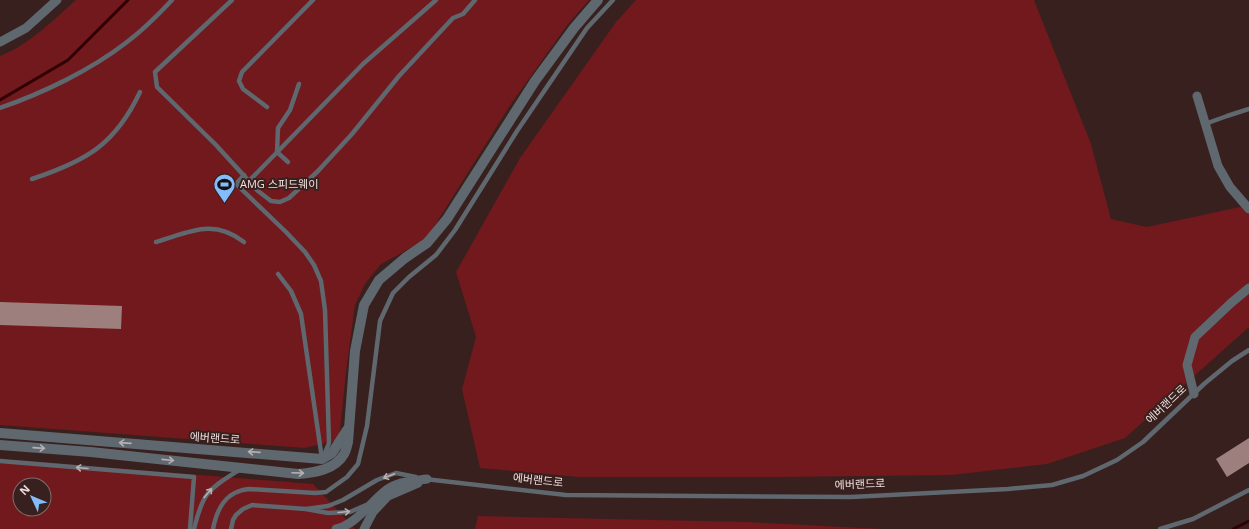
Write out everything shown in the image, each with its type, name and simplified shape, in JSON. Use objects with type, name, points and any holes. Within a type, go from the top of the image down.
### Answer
[{"type":"street","points":[[0,42],[26,28],[57,0]]},
{"type":"street","points":[[0,445],[91,452],[298,474],[315,473],[332,466],[343,455],[348,442],[355,351],[364,305],[379,280],[405,258],[427,243],[448,220],[535,80],[574,28],[598,0]]},
{"type":"street","points":[[1197,96],[1218,166],[1230,187],[1249,209]]},
{"type":"street","points":[[1194,394],[1187,365],[1195,337],[1230,303],[1249,288]]},
{"type":"street","points":[[322,459],[332,453],[348,429]]},
{"type":"street","name":"에버랜드로","points":[[0,433],[322,459]]},
{"type":"street","points":[[364,529],[373,512],[388,496],[427,479]]},
{"type":"street","points":[[336,529],[359,516],[386,490],[404,482],[427,479]]},
{"type":"lane","points":[[0,108],[20,101],[62,82],[98,62],[128,42],[172,0]]},
{"type":"lane","points":[[232,0],[155,72],[157,87],[216,145],[258,191],[271,201],[280,202],[289,198],[318,171],[399,76],[453,18],[463,14],[476,0]]},
{"type":"lane","points":[[267,107],[243,89],[239,81],[242,72],[314,0]]},
{"type":"lane","points":[[249,181],[363,64],[436,0]]},
{"type":"lane","points":[[213,529],[221,505],[234,493],[249,489],[315,493],[326,492],[347,477],[358,464],[367,426],[380,321],[393,293],[409,277],[436,255],[450,236],[517,131],[587,28],[613,0]]},
{"type":"lane","points":[[277,152],[278,128],[290,110],[299,84]]},
{"type":"lane","points":[[32,179],[80,161],[97,149],[118,129],[131,111],[140,92]]},
{"type":"lane","points":[[1205,124],[1249,109]]},
{"type":"lane","points":[[277,152],[288,162]]},
{"type":"lane","points":[[244,175],[236,184],[305,252],[314,265],[321,281],[325,310],[329,443],[322,459]]},
{"type":"lane","points":[[156,242],[197,230],[214,229],[233,234],[244,242]]},
{"type":"lane","points":[[278,274],[291,291],[301,314],[322,459]]},
{"type":"lane","name":"에버랜드로","points":[[306,509],[328,506],[343,500],[377,480],[396,473],[427,479],[566,495],[851,497],[1008,489],[1052,485],[1083,476],[1117,460],[1143,442],[1232,361],[1249,350]]},
{"type":"lane","points":[[0,461],[194,477],[190,529]]},
{"type":"lane","points":[[194,529],[199,509],[205,496],[215,486],[242,468]]},
{"type":"lane","points":[[1160,529],[1193,519],[1249,490]]},
{"type":"lane","points":[[231,529],[236,515],[243,509],[252,505],[306,509],[328,513],[350,512],[388,496]]},
{"type":"shaded area","name":"AMG 스피드웨이","points":[[76,0],[589,0],[568,24],[511,104],[427,238],[381,264],[365,284],[355,305],[339,440],[305,448],[0,425],[0,56],[31,39]]},
{"type":"shaded area","points":[[636,0],[1034,0],[1091,144],[1111,219],[1147,227],[1249,205],[1249,327],[1125,438],[1047,464],[952,475],[778,477],[578,477],[480,468],[462,389],[476,337],[456,272],[520,158],[616,22]]},
{"type":"shaded area","points":[[0,459],[313,484],[355,529],[0,529]]},
{"type":"shaded area","points":[[478,516],[747,522],[882,529],[475,529]]},
{"type":"building","points":[[0,302],[122,306],[121,329],[0,325]]},
{"type":"building","points":[[1249,438],[1249,463],[1227,477],[1216,459]]},
{"type":"waterway","points":[[0,100],[68,60],[128,0]]},
{"type":"waterway","points":[[1233,529],[1249,521]]},
{"type":"place","name":"AMG 스피드웨이","points":[[224,204]]}]
